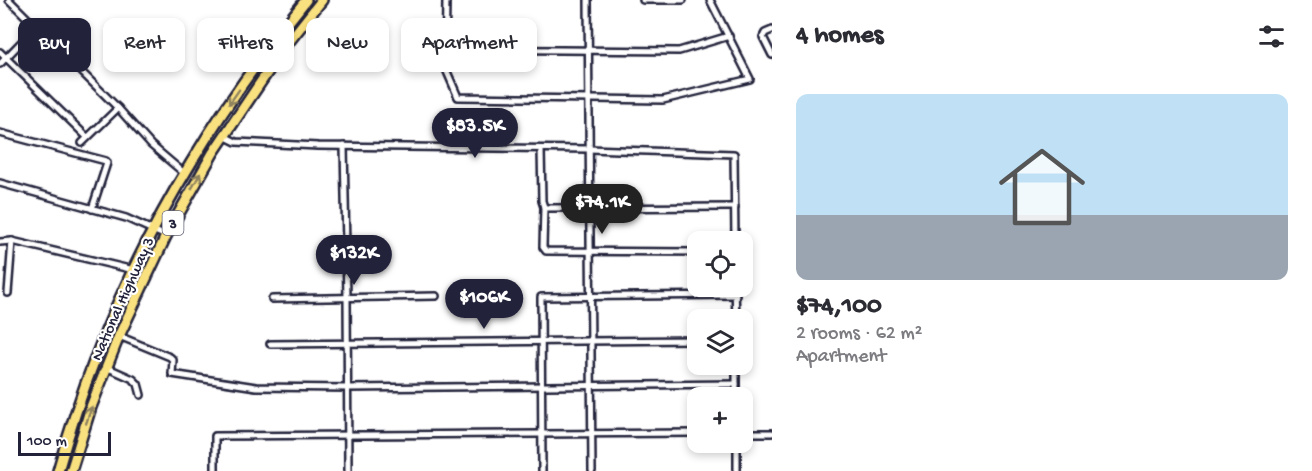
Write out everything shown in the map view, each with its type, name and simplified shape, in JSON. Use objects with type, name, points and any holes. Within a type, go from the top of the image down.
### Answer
[{"type":"highway","name":"National Highway 3","points":[[58,471],[94,362],[134,270],[184,173],[259,60],[306,0]]},
{"type":"highway","name":"National Highway 3","points":[[71,471],[106,367],[166,236],[224,136],[283,49],[322,0]]},
{"type":"street","points":[[9,0],[27,18]]},
{"type":"street","points":[[446,0],[446,18]]},
{"type":"street","points":[[588,0],[592,471]]},
{"type":"street","points":[[643,0],[682,0]]},
{"type":"street","points":[[447,72],[458,97],[663,100],[750,79],[710,0]]},
{"type":"street","points":[[772,30],[765,33],[764,37],[772,55]]},
{"type":"street","points":[[537,50],[679,51],[729,36]]},
{"type":"street","points":[[0,64],[18,46]]},
{"type":"street","points":[[0,51],[87,137]]},
{"type":"street","points":[[82,72],[151,145],[184,173]]},
{"type":"street","points":[[82,143],[118,108]]},
{"type":"street","points":[[0,133],[106,161],[92,210]]},
{"type":"street","points":[[224,136],[236,142],[344,146],[734,153],[735,231]]},
{"type":"street","points":[[344,146],[348,471]]},
{"type":"street","points":[[541,149],[544,207],[543,249],[546,251],[687,252]]},
{"type":"street","points":[[0,183],[126,218],[166,236]]},
{"type":"street","points":[[544,207],[735,207]]},
{"type":"street","points":[[0,242],[12,241],[134,270]]},
{"type":"street","points":[[8,293],[12,241]]},
{"type":"street","points":[[542,471],[541,297],[687,295]]},
{"type":"street","points":[[272,299],[436,296]]},
{"type":"street","points":[[119,336],[170,357],[173,360],[172,374],[256,387],[736,384],[736,375]]},
{"type":"street","points":[[270,344],[687,340]]},
{"type":"street","points":[[106,367],[133,378],[138,384],[141,395]]},
{"type":"street","points":[[214,471],[215,436],[687,433]]},
{"type":"street","points":[[753,433],[772,433]]},
{"type":"street","points":[[737,453],[737,471]]}]
